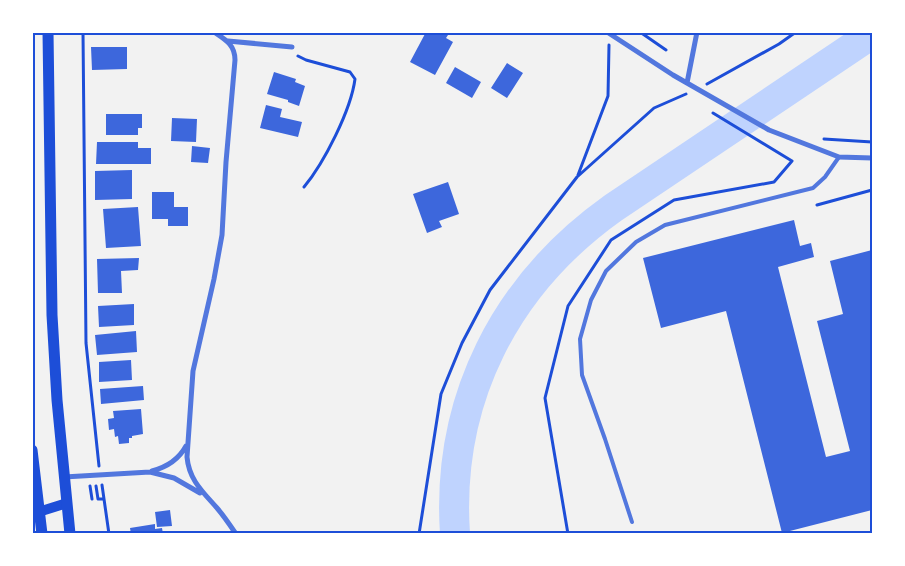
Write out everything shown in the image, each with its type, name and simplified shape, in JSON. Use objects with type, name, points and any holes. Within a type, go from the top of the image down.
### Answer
[{"type":"highway","points":[[48,32],[52,315],[57,400],[70,534]]},
{"type":"highway","points":[[32,450],[36,512],[42,534]]},
{"type":"main road","points":[[36,512],[67,503]]},
{"type":"street","points":[[214,32],[228,42],[234,51],[236,60],[226,162],[223,219],[214,279],[192,371],[188,467],[195,483],[236,534]]},
{"type":"street","points":[[687,83],[698,32]]},
{"type":"street","points":[[608,33],[687,83],[769,130],[838,157],[872,158]]},
{"type":"street","points":[[228,42],[290,46]]},
{"type":"street","points":[[146,472],[162,468],[175,460],[186,447],[189,436]]},
{"type":"street","points":[[64,477],[146,472],[162,474],[198,491],[210,501]]},
{"type":"lane","points":[[632,522],[582,375],[580,339],[591,300],[606,271],[636,242],[665,225],[813,188],[825,177],[838,157]]},
{"type":"path","points":[[83,32],[86,343],[100,474],[109,534]]},
{"type":"path","points":[[640,32],[666,50]]},
{"type":"path","points":[[719,78],[779,44],[796,32]]},
{"type":"path","points":[[577,177],[608,96],[608,33]]},
{"type":"path","points":[[290,46],[303,59],[350,72],[355,79],[348,106],[329,150],[304,187]]},
{"type":"path","points":[[419,534],[442,394],[462,343],[490,290],[577,177],[654,108],[682,96]]},
{"type":"path","points":[[568,534],[545,398],[568,306],[611,240],[674,200],[774,182],[792,160],[713,114]]},
{"type":"path","points":[[817,137],[872,142]]},
{"type":"path","points":[[817,204],[872,190]]},
{"type":"path","points":[[92,499],[90,486],[96,485],[98,499],[104,498]]},
{"type":"building","points":[[426,32],[444,32],[448,35],[446,38],[453,42],[435,75],[410,62]]},
{"type":"building","points":[[91,47],[127,47],[127,69],[92,70]]},
{"type":"building","points":[[507,63],[523,73],[507,98],[491,88]]},
{"type":"building","points":[[455,67],[481,82],[472,98],[446,83]]},
{"type":"building","points":[[274,72],[296,79],[295,82],[305,86],[299,106],[288,102],[288,100],[267,94]]},
{"type":"building","points":[[266,105],[282,109],[280,117],[302,122],[298,137],[260,128]]},
{"type":"building","points":[[106,114],[142,114],[142,128],[138,128],[138,135],[106,135]]},
{"type":"building","points":[[172,118],[197,119],[196,142],[171,141]]},
{"type":"building","points":[[97,142],[138,142],[138,148],[151,148],[151,164],[96,164]]},
{"type":"building","points":[[192,146],[210,148],[208,163],[191,162]]},
{"type":"building","points":[[132,170],[132,199],[95,200],[95,171]]},
{"type":"building","points":[[448,182],[459,214],[439,221],[442,227],[427,233],[413,194]]},
{"type":"building","points":[[152,192],[174,192],[174,207],[188,207],[188,226],[168,226],[168,219],[152,219]]},
{"type":"building","points":[[138,207],[141,246],[106,248],[103,209]]},
{"type":"building","points":[[794,220],[800,246],[811,243],[814,257],[778,267],[826,457],[850,451],[817,321],[843,314],[830,261],[872,250],[872,510],[782,533],[726,311],[661,328],[643,258]]},
{"type":"building","points":[[139,258],[138,270],[121,271],[122,293],[98,293],[97,259]]},
{"type":"building","points":[[134,304],[134,325],[99,327],[98,306]]},
{"type":"building","points":[[136,331],[137,352],[97,355],[95,335]]},
{"type":"building","points":[[131,360],[132,380],[99,382],[99,362]]},
{"type":"building","points":[[143,386],[144,400],[101,404],[100,389]]},
{"type":"building","points":[[141,409],[143,434],[132,436],[132,438],[129,438],[129,443],[119,444],[118,436],[115,437],[114,429],[109,430],[108,419],[114,418],[113,411]]},
{"type":"building","points":[[170,510],[172,526],[157,527],[155,512]]},
{"type":"building","points":[[155,524],[155,529],[162,528],[163,534],[131,534],[130,528]]},
{"type":"waterway","points":[[455,534],[455,485],[461,437],[473,392],[490,350],[513,310],[541,273],[575,239],[613,208],[872,34]]}]
